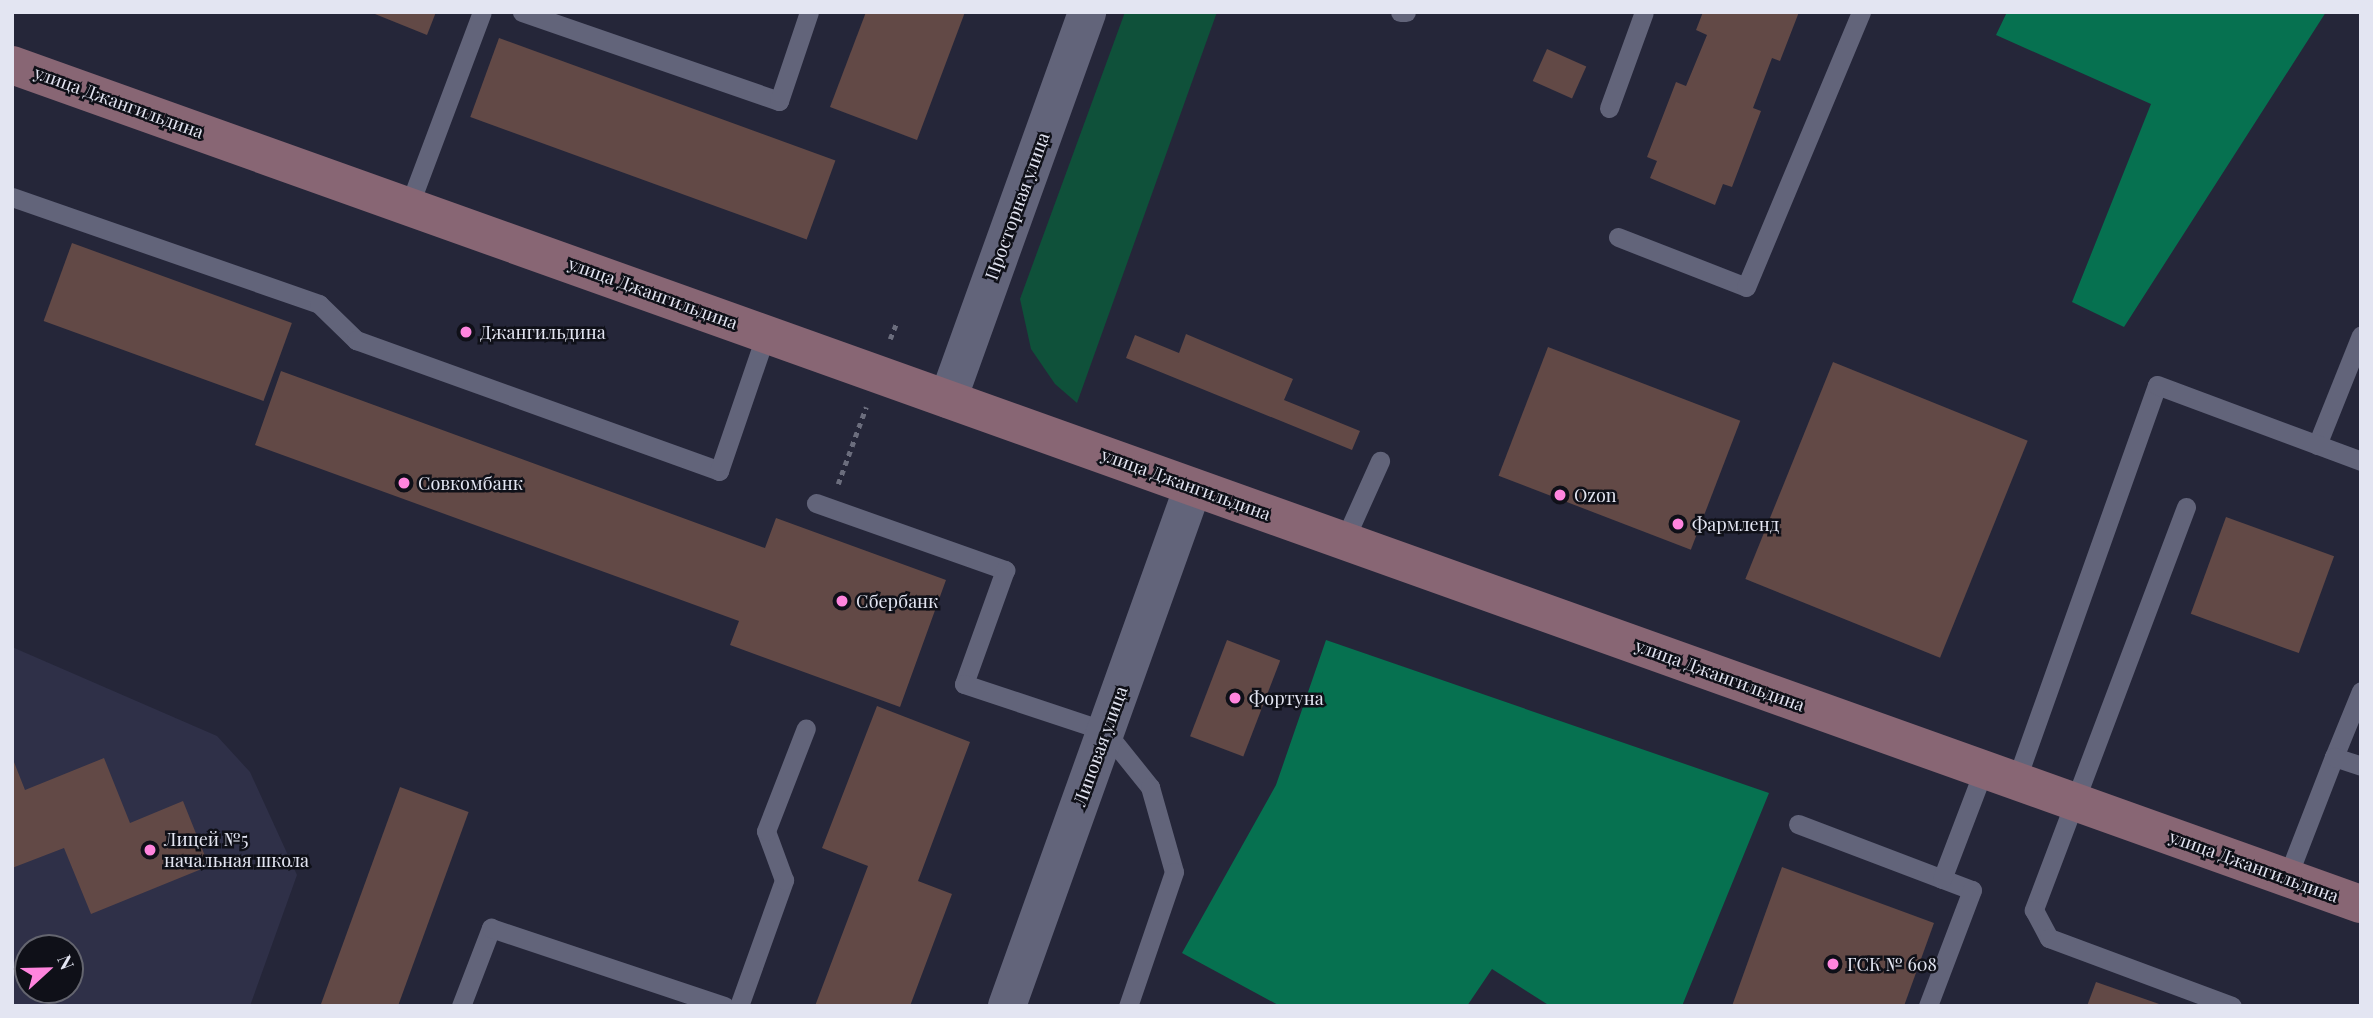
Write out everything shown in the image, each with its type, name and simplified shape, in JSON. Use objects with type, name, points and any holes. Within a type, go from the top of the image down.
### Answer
[{"type":"main road","name":"улица Джангильдина","points":[[12,65],[2361,904]]},
{"type":"street","name":"Просторная улица","points":[[948,399],[1087,12]]},
{"type":"street","name":"Липовая улица","points":[[1007,1006],[1193,487]]},
{"type":"lane","points":[[409,206],[482,12]]},
{"type":"lane","points":[[522,12],[779,101],[809,12]]},
{"type":"lane","points":[[1400,12],[1406,12]]},
{"type":"lane","points":[[1609,108],[1644,12]]},
{"type":"lane","points":[[1618,237],[1746,286],[1861,12]]},
{"type":"lane","points":[[12,197],[319,304],[356,340],[719,471],[766,334]]},
{"type":"lane","points":[[2318,445],[2361,335]]},
{"type":"lane","points":[[1942,879],[2000,775],[2157,385],[2361,461]]},
{"type":"lane","points":[[1344,541],[1380,461]]},
{"type":"lane","points":[[822,506],[1005,570],[964,684],[1105,732],[1150,787],[1174,872],[1128,1006]]},
{"type":"lane","points":[[2186,507],[2071,800],[2034,910],[2049,938],[2232,1006]]},
{"type":"lane","points":[[2287,878],[2361,691]]},
{"type":"lane","points":[[739,1006],[783,880],[766,831],[806,728]]},
{"type":"lane","points":[[2334,757],[2361,766]]},
{"type":"lane","points":[[1798,824],[1972,890],[1928,1006]]},
{"type":"lane","points":[[461,1006],[491,928],[724,1006]]},
{"type":"path","points":[[822,506],[897,322]]},
{"type":"shaded area","name":"Лицей №5 начальная школа","points":[[12,647],[217,736],[250,772],[297,875],[250,1006],[12,1006]]},
{"type":"green space","points":[[1125,12],[1217,12],[1077,403],[1055,384],[1031,349],[1020,299]]},
{"type":"green space","points":[[2007,12],[2326,12],[2124,327],[2072,302],[2151,104],[1996,35]]},
{"type":"green space","points":[[1326,640],[1769,793],[1682,1006],[1550,1006],[1492,969],[1467,1006],[1280,1006],[1182,953],[1276,785]]},
{"type":"building","points":[[370,12],[436,12],[427,35]]},
{"type":"building","points":[[866,12],[965,12],[917,140],[830,107]]},
{"type":"building","points":[[1703,12],[1799,12],[1780,61],[1772,58],[1753,108],[1761,111],[1732,187],[1723,184],[1715,205],[1650,178],[1657,161],[1647,157],[1676,82],[1686,86],[1707,35],[1696,30]]},
{"type":"building","points":[[499,38],[835,160],[807,239],[470,117]]},
{"type":"building","points":[[1547,49],[1586,66],[1572,98],[1533,81]]},
{"type":"building","points":[[72,243],[292,323],[264,401],[44,321]]},
{"type":"building","points":[[1186,334],[1293,379],[1284,400],[1360,431],[1352,450],[1126,358],[1135,335],[1179,353]]},
{"type":"building","points":[[1548,347],[1740,421],[1691,550],[1499,476]]},
{"type":"building","points":[[1833,362],[2028,441],[1940,658],[1745,579]]},
{"type":"building","points":[[281,371],[765,548],[776,518],[946,580],[900,707],[730,645],[739,621],[255,445]]},
{"type":"building","points":[[2226,517],[2334,556],[2299,653],[2191,614]]},
{"type":"building","name":"Фортуна","points":[[1227,640],[1280,660],[1243,757],[1190,736]]},
{"type":"building","points":[[877,706],[970,742],[918,881],[952,894],[910,1006],[815,1006],[868,866],[822,848]]},
{"type":"building","points":[[12,757],[25,790],[104,758],[130,823],[183,801],[209,866],[91,914],[64,848],[12,868]]},
{"type":"building","points":[[400,787],[469,812],[398,1006],[321,1005]]},
{"type":"building","name":"ГСК № 608","points":[[1782,867],[1934,923],[1904,1006],[1732,1006]]},
{"type":"building","points":[[2096,982],[2162,1005],[2087,1006]]},
{"type":"place","name":"Джангильдина","points":[[466,332]]},
{"type":"place","name":"Совкомбанк","points":[[404,483]]},
{"type":"place","name":"Ozon","points":[[1560,495]]},
{"type":"place","name":"Фармленд","points":[[1678,524]]},
{"type":"place","name":"Сбербанк","points":[[842,601]]},
{"type":"place","name":"Фортуна","points":[[1235,698]]},
{"type":"place","name":"Лицей №5 начальная школа","points":[[150,850]]},
{"type":"place","name":"ГСК № 608","points":[[1833,964]]}]
